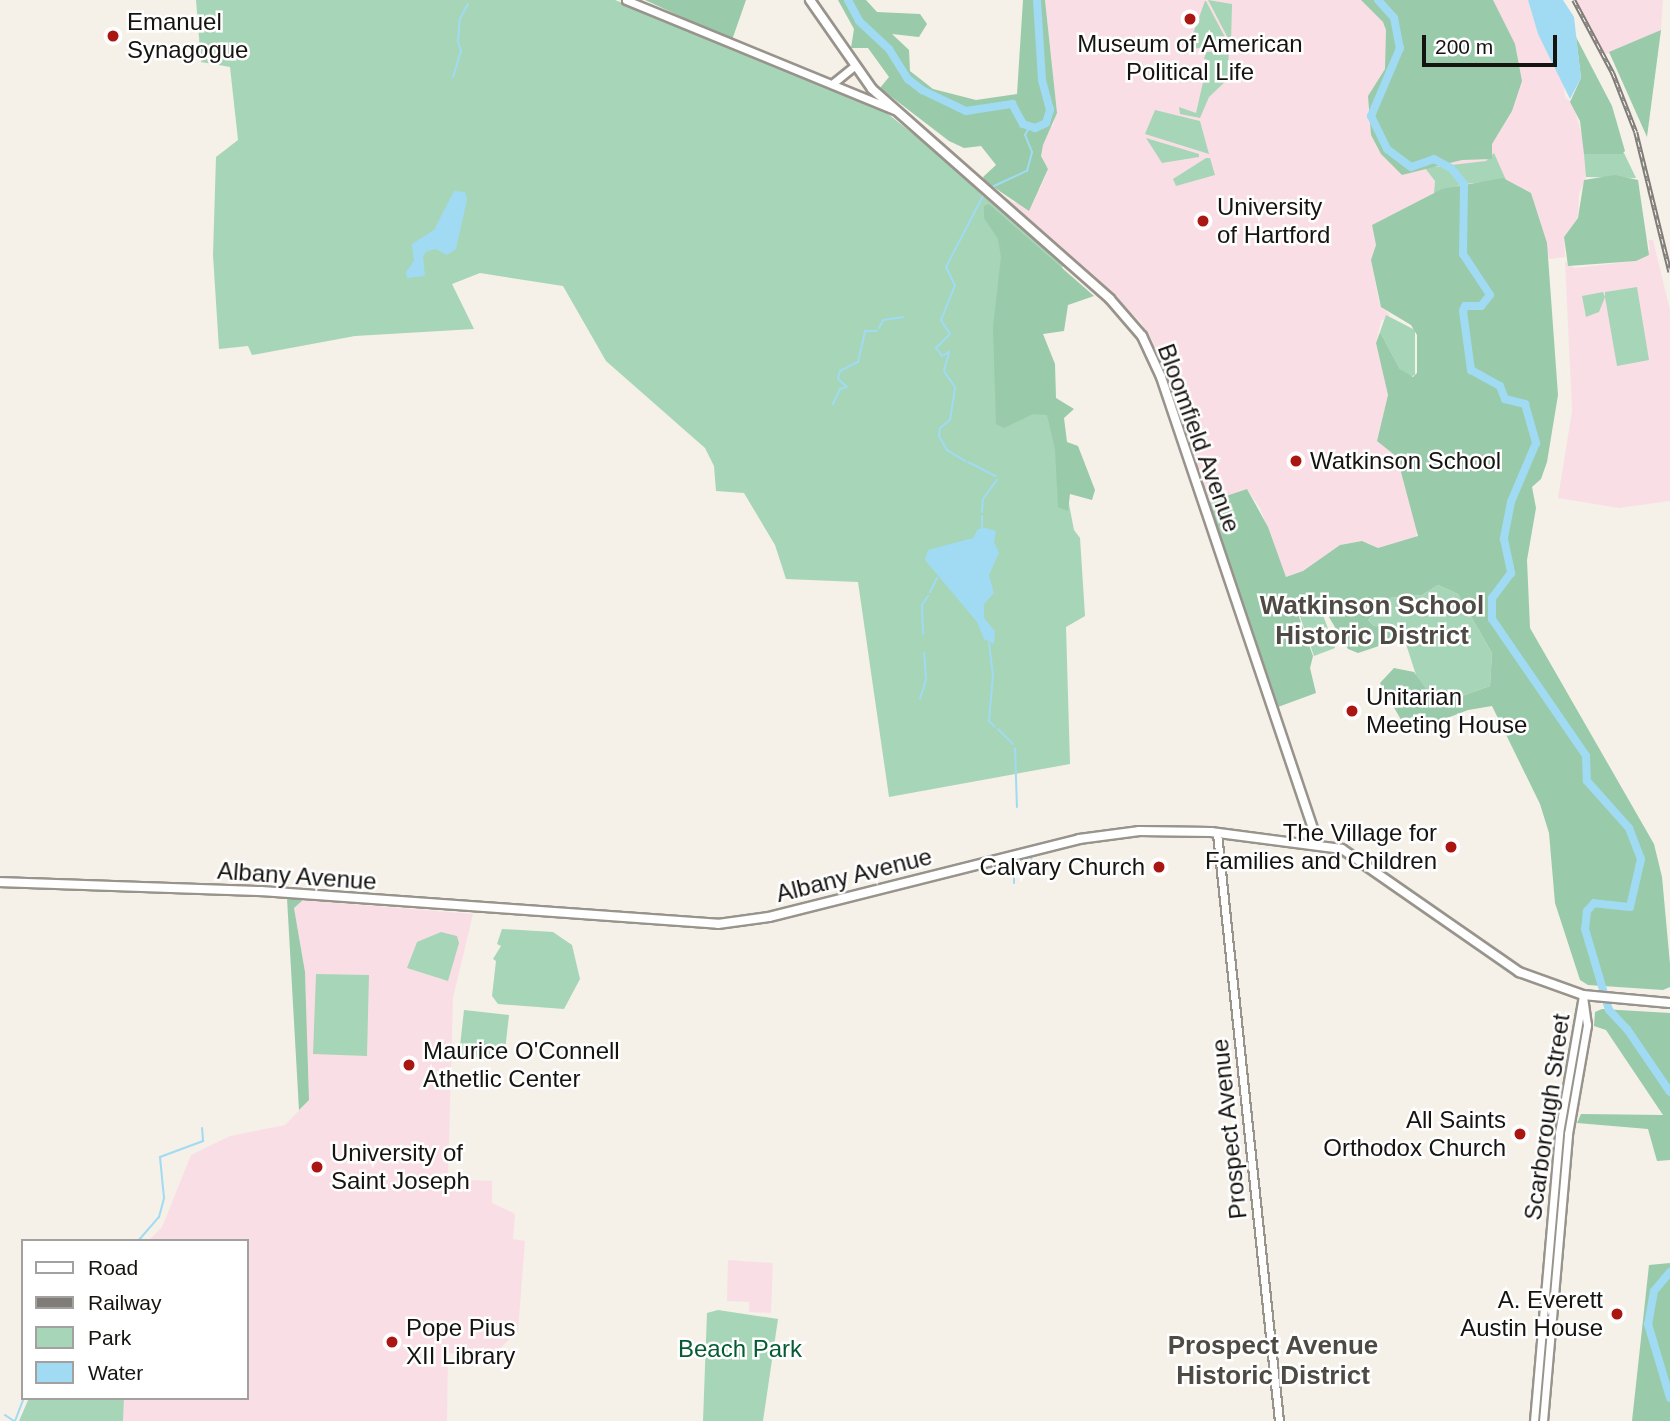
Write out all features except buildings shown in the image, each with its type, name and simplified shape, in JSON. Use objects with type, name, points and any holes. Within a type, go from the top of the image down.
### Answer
[{"type":"main road","points":[[626,0],[894,111]]},
{"type":"main road","name":"Bloomfield Avenue","points":[[810,0],[854,66],[884,101],[1110,299],[1143,338],[1161,377],[1318,843]]},
{"type":"main road","points":[[832,84],[854,66]]},
{"type":"main road","points":[[869,99],[884,101]]},
{"type":"main road","name":"Albany Avenue","points":[[0,883],[261,891],[718,924],[769,917],[1079,839],[1139,831],[1217,833],[1318,843],[1342,849],[1372,866],[1510,968],[1583,995],[1613,1000],[1670,1003]]},
{"type":"main road","name":"Prospect Avenue","points":[[1217,833],[1279,1421]]},
{"type":"main road","name":"Scarborough Street","points":[[1534,1421],[1563,1133],[1583,995]]},
{"type":"main road","name":"Scarborough Street","points":[[1543,1421],[1557,1269],[1558,1186]]},
{"type":"main road","points":[[1548,1269],[1557,1269]]},
{"type":"main road","points":[[1542,1351],[1551,1351]]},
{"type":"shaded area","name":"University of Hartford","points":[[1045,0],[1528,0],[1538,34],[1563,80],[1565,97],[1573,104],[1584,142],[1586,177],[1579,194],[1578,218],[1564,237],[1565,257],[1549,259],[1531,193],[1506,180],[1442,189],[1372,225],[1376,245],[1372,263],[1379,302],[1390,315],[1381,321],[1376,343],[1388,395],[1377,441],[1397,457],[1417,529],[1416,538],[1378,548],[1362,541],[1340,545],[1303,571],[1286,577],[1260,508],[1247,489],[1208,502],[1153,342],[1141,322],[1001,195],[1015,203],[1040,189],[1048,169],[1041,156],[1045,133],[1054,124],[1055,95]]},
{"type":"shaded area","points":[[1574,0],[1663,0],[1661,30],[1604,55]]},
{"type":"shaded area","points":[[1648,240],[1653,240],[1670,310],[1670,501],[1619,508],[1558,498],[1572,411],[1565,261],[1574,268],[1636,261],[1650,249]]},
{"type":"shaded area","name":"University of Saint Joseph","points":[[303,900],[473,914],[453,998],[448,1179],[492,1181],[492,1203],[515,1214],[513,1239],[525,1241],[518,1331],[492,1356],[448,1353],[447,1421],[123,1421],[124,1400],[248,1400],[248,1239],[150,1239],[162,1227],[191,1155],[230,1136],[285,1125],[309,1100],[305,972],[294,908]]},
{"type":"shaded area","points":[[728,1260],[773,1263],[771,1313],[749,1312],[749,1302],[727,1301]]},
{"type":"green space","points":[[196,0],[615,0],[878,106],[937,153],[1063,265],[1042,324],[1044,375],[1074,530],[1080,538],[1085,616],[1066,627],[1070,764],[889,797],[858,582],[786,579],[775,545],[744,493],[716,491],[714,466],[705,448],[606,361],[563,286],[480,273],[452,284],[474,329],[355,336],[252,355],[248,346],[219,349],[213,255],[216,157],[238,140],[230,67],[201,62]]},
{"type":"green space","points":[[645,0],[746,0],[732,40]]},
{"type":"green space","points":[[838,0],[866,0],[877,12],[920,14],[927,24],[919,37],[892,34],[909,50],[910,71],[933,89],[976,100],[1017,94],[1023,0],[1045,0],[1057,113],[1041,156],[1048,169],[1029,211],[986,182],[983,177],[996,165],[981,146],[964,148],[949,141],[880,88],[889,77],[868,48],[851,48],[854,29]]},
{"type":"green space","points":[[1208,0],[1232,4],[1231,43],[1230,42]]},
{"type":"green space","points":[[1361,0],[1493,0],[1515,44],[1522,81],[1512,111],[1492,144],[1492,159],[1462,160],[1402,175],[1381,154],[1371,135],[1368,96],[1385,69],[1386,30],[1383,22]]},
{"type":"green space","points":[[1205,1],[1228,43],[1187,50]]},
{"type":"green space","points":[[1661,30],[1647,137],[1609,52]]},
{"type":"green space","points":[[1576,37],[1612,106],[1625,151],[1622,154],[1584,154],[1580,121],[1570,102],[1581,78]]},
{"type":"green space","points":[[1229,51],[1227,80],[1209,97],[1200,118],[1180,114],[1179,107],[1196,113],[1208,60],[1204,59],[1206,52]]},
{"type":"green space","points":[[1155,110],[1200,121],[1209,154],[1145,134]]},
{"type":"green space","points":[[1146,138],[1199,154],[1199,157],[1162,163]]},
{"type":"green space","points":[[1494,153],[1506,180],[1463,184],[1434,194],[1435,181],[1425,168],[1486,161]]},
{"type":"green space","points":[[1624,153],[1636,178],[1586,177],[1584,154]]},
{"type":"green space","points":[[1210,158],[1215,175],[1176,186],[1173,179]]},
{"type":"green space","points":[[1615,175],[1638,180],[1649,255],[1636,261],[1568,266],[1564,237],[1578,218],[1584,180]]},
{"type":"green space","points":[[1503,178],[1531,193],[1547,243],[1558,395],[1547,462],[1541,479],[1532,487],[1536,508],[1527,560],[1530,628],[1654,844],[1662,877],[1670,964],[1670,987],[1663,990],[1588,985],[1580,980],[1555,903],[1549,833],[1540,804],[1492,706],[1468,710],[1416,730],[1404,725],[1380,683],[1394,668],[1414,672],[1437,705],[1490,686],[1492,653],[1458,594],[1438,585],[1422,595],[1389,598],[1368,620],[1374,626],[1389,627],[1394,641],[1358,653],[1348,649],[1320,602],[1299,605],[1298,614],[1313,656],[1310,668],[1316,693],[1278,707],[1208,502],[1247,489],[1268,527],[1286,577],[1303,571],[1340,545],[1362,541],[1378,548],[1418,536],[1397,457],[1377,441],[1388,395],[1376,343],[1380,332],[1400,369],[1413,377],[1417,373],[1417,335],[1411,325],[1381,307],[1371,260],[1376,245],[1372,225],[1442,189]]},
{"type":"green space","points":[[989,204],[1094,296],[1068,305],[1064,331],[1043,334],[1055,364],[1056,398],[1074,409],[1064,418],[1067,442],[1078,446],[1095,490],[1092,500],[1070,494],[1068,511],[1058,507],[1055,449],[1047,415],[1033,414],[1004,428],[996,424],[993,327],[1001,257],[998,239],[984,218],[984,206]]},
{"type":"green space","points":[[1637,287],[1649,360],[1617,366],[1605,292]]},
{"type":"green space","points":[[1603,292],[1605,297],[1599,312],[1586,317],[1582,296]]},
{"type":"green space","points":[[1386,315],[1415,330],[1415,375],[1409,377],[1400,369],[1380,332]]},
{"type":"green space","points":[[1438,585],[1458,594],[1492,653],[1490,686],[1437,705],[1418,681],[1405,641],[1394,638],[1389,627],[1374,626],[1368,620],[1389,598],[1422,595]]},
{"type":"green space","points":[[1319,604],[1335,648],[1314,656],[1298,611]]},
{"type":"green space","points":[[287,898],[303,900],[294,908],[305,972],[309,1100],[299,1110]]},
{"type":"green space","points":[[502,929],[553,932],[572,945],[580,979],[564,1009],[498,1004],[492,996],[496,961],[493,959],[501,946],[497,944]]},
{"type":"green space","points":[[441,932],[457,936],[459,943],[448,981],[407,968],[417,942]]},
{"type":"green space","points":[[316,974],[369,975],[367,1056],[313,1054]]},
{"type":"green space","points":[[1602,1009],[1670,1013],[1670,1160],[1657,1161],[1648,1129],[1577,1123],[1581,1114],[1663,1115],[1606,1030],[1594,1026],[1595,1012]]},
{"type":"green space","points":[[464,1010],[509,1015],[504,1060],[459,1055]]},
{"type":"green space","points":[[1670,1263],[1670,1421],[1632,1421],[1649,1265]]},
{"type":"green space","name":"Beach Park","points":[[718,1310],[778,1319],[763,1421],[703,1421],[707,1313]]},
{"type":"green space","points":[[28,1400],[124,1400],[123,1421],[19,1421]]},
{"type":"water","points":[[1528,0],[1563,0],[1574,17],[1581,78],[1570,99],[1538,34]]},
{"type":"water","points":[[454,191],[465,192],[467,200],[456,249],[447,255],[436,249],[427,251],[423,256],[425,276],[407,278],[406,272],[414,261],[412,244],[434,230]]},
{"type":"water","points":[[978,529],[996,531],[994,542],[999,553],[989,575],[994,593],[984,604],[984,618],[995,631],[994,644],[984,639],[977,622],[925,560],[928,550],[973,538]]},
{"type":"waterway","points":[[848,0],[859,21],[889,49],[908,79],[922,90],[966,111],[1012,104],[1023,124],[1035,128],[1046,123],[1050,110],[1042,80],[1037,0]]},
{"type":"waterway","points":[[1378,0],[1394,18],[1400,48],[1371,116],[1387,149],[1411,167],[1434,159],[1451,168],[1464,184],[1463,254],[1490,295],[1481,306],[1465,306],[1463,311],[1471,370],[1500,386],[1505,399],[1525,404],[1536,443],[1511,502],[1504,539],[1511,573],[1492,598],[1492,619],[1586,756],[1587,781],[1629,828],[1641,859],[1630,907],[1594,903],[1587,911],[1585,929],[1609,1010],[1627,1029],[1670,1092]]},
{"type":"waterway","points":[[458,40],[460,19],[468,4]]},
{"type":"waterway","points":[[453,77],[461,50],[458,42]]},
{"type":"waterway","points":[[992,187],[1027,171],[1032,152],[1025,135],[1029,128]]},
{"type":"waterway","points":[[965,461],[947,450],[939,436],[940,428],[950,420],[955,387],[944,371],[949,352],[942,356],[936,348],[950,334],[941,320],[955,286],[946,267],[984,194]]},
{"type":"waterway","points":[[879,328],[883,320],[904,317]]},
{"type":"waterway","points":[[833,404],[840,389],[847,387],[838,379],[840,371],[858,362],[865,331],[877,331]]},
{"type":"waterway","points":[[968,462],[996,476]]},
{"type":"waterway","points":[[982,512],[983,499],[997,480]]},
{"type":"waterway","points":[[982,516],[982,529]]},
{"type":"waterway","points":[[930,592],[937,578]]},
{"type":"waterway","points":[[923,634],[922,605],[928,596]]},
{"type":"waterway","points":[[989,643],[993,674],[989,721],[995,727]]},
{"type":"waterway","points":[[920,699],[926,679],[924,653]]},
{"type":"waterway","points":[[998,729],[1013,744]]},
{"type":"waterway","points":[[1015,748],[1017,807]]},
{"type":"waterway","points":[[1014,883],[1014,868],[1032,865],[1031,856]]},
{"type":"waterway","points":[[140,1239],[159,1217],[164,1198],[160,1157],[203,1141],[202,1128]]},
{"type":"waterway","points":[[1670,1272],[1654,1291],[1648,1324],[1670,1398]]},
{"type":"waterway","points":[[15,1421],[23,1400]]},
{"type":"waterway","points":[[5,1415],[14,1421]]},
{"type":"railway","points":[[1574,0],[1613,73],[1636,132],[1670,272]]},
{"type":"place","name":"Museum of American Political Life","points":[[1190,19]]},
{"type":"place","name":"Emanuel Synagogue","points":[[113,36]]},
{"type":"place","name":"University of Hartford","points":[[1203,221]]},
{"type":"place","name":"Watkinson School","points":[[1296,461]]},
{"type":"place","name":"Unitarian Meeting House","points":[[1352,711]]},
{"type":"place","name":"The Village for Families and Children","points":[[1451,847]]},
{"type":"place","name":"Calvary Church","points":[[1159,867]]},
{"type":"place","name":"Maurice O'Connell Athetlic Center","points":[[409,1065]]},
{"type":"place","name":"All Saints Orthodox Church","points":[[1520,1134]]},
{"type":"place","name":"University of Saint Joseph","points":[[317,1167]]},
{"type":"place","name":"A. Everett Austin House","points":[[1617,1314]]},
{"type":"place","name":"Pope Pius XII Library","points":[[392,1342]]},
{"type":"district","name":"Watkinson School Historic District","points":[[1372,621]]},
{"type":"district","name":"Prospect Avenue Historic District","points":[[1273,1361]]}]
